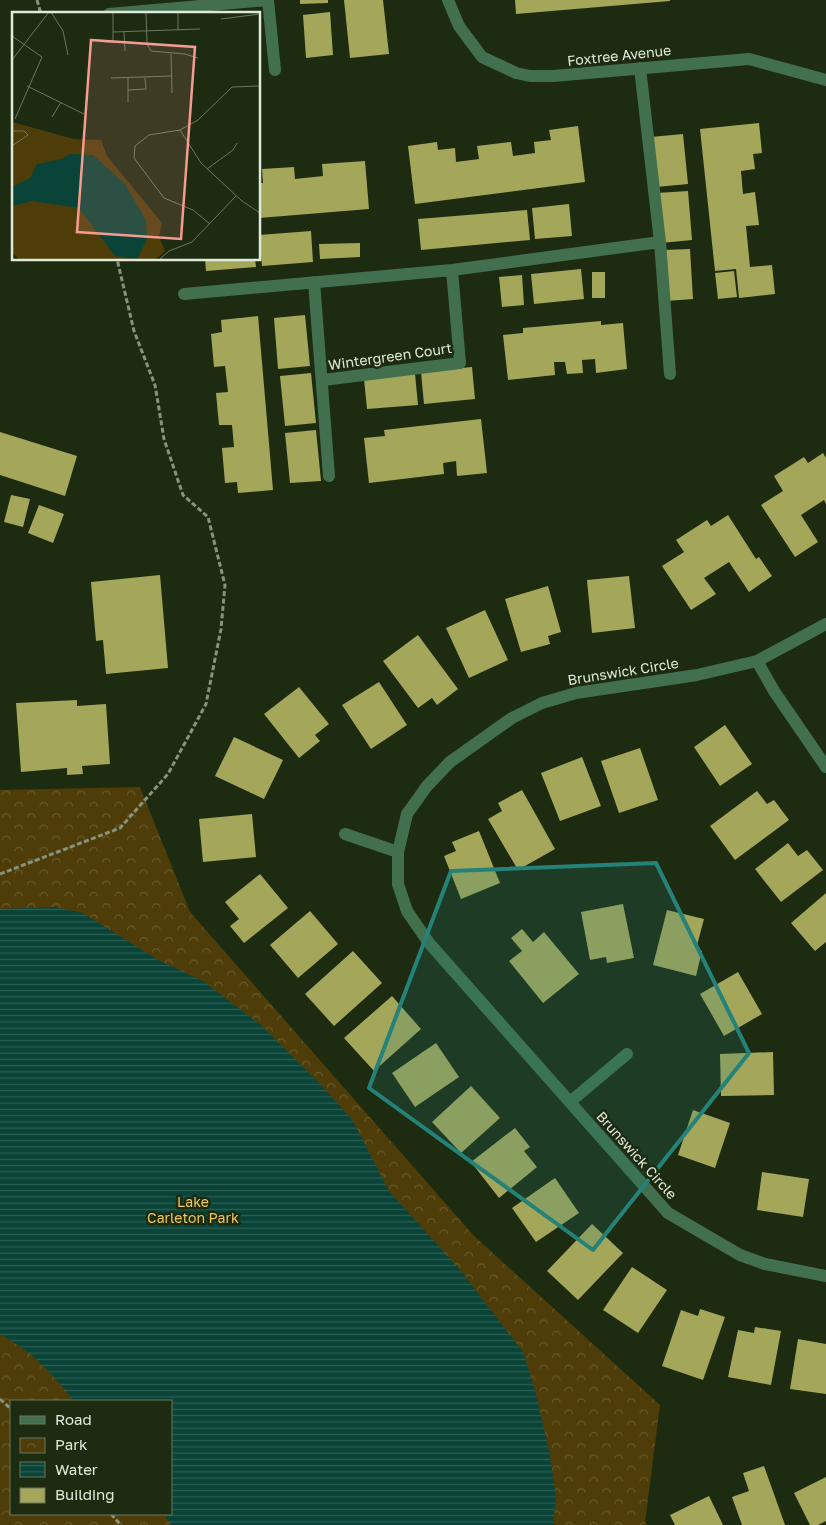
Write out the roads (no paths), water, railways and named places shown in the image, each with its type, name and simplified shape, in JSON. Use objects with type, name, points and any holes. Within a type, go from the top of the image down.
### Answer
[{"type":"street","points":[[122,12],[181,3],[268,0],[275,70]]},
{"type":"street","name":"Foxtree Avenue","points":[[448,0],[459,26],[482,58],[516,73],[530,76],[553,76],[749,59],[826,80]]},
{"type":"street","points":[[640,68],[660,242],[670,374]]},
{"type":"street","points":[[184,294],[452,270],[660,242]]},
{"type":"street","name":"Wintergreen Court","points":[[323,380],[460,363],[452,270]]},
{"type":"street","name":"Wintergreen Court","points":[[314,282],[329,476]]},
{"type":"street","name":"Brunswick Circle","points":[[826,624],[757,661],[697,674],[576,693],[542,703],[512,718],[450,762],[427,786],[407,814],[398,852],[398,884],[407,911],[429,943],[668,1213],[740,1255],[765,1264],[826,1276]]},
{"type":"street","points":[[757,661],[774,691],[826,767]]},
{"type":"street","points":[[344,834],[398,852]]},
{"type":"street","points":[[570,1102],[627,1054]]},
{"type":"water","name":"Lake Carleton Park","points":[[54,907],[83,913],[158,960],[203,981],[262,1026],[322,1086],[353,1121],[389,1191],[460,1270],[523,1352],[536,1394],[549,1451],[556,1496],[553,1525],[172,1525],[164,1515],[172,1515],[172,1400],[73,1400],[41,1363],[0,1334],[0,909]]}]
